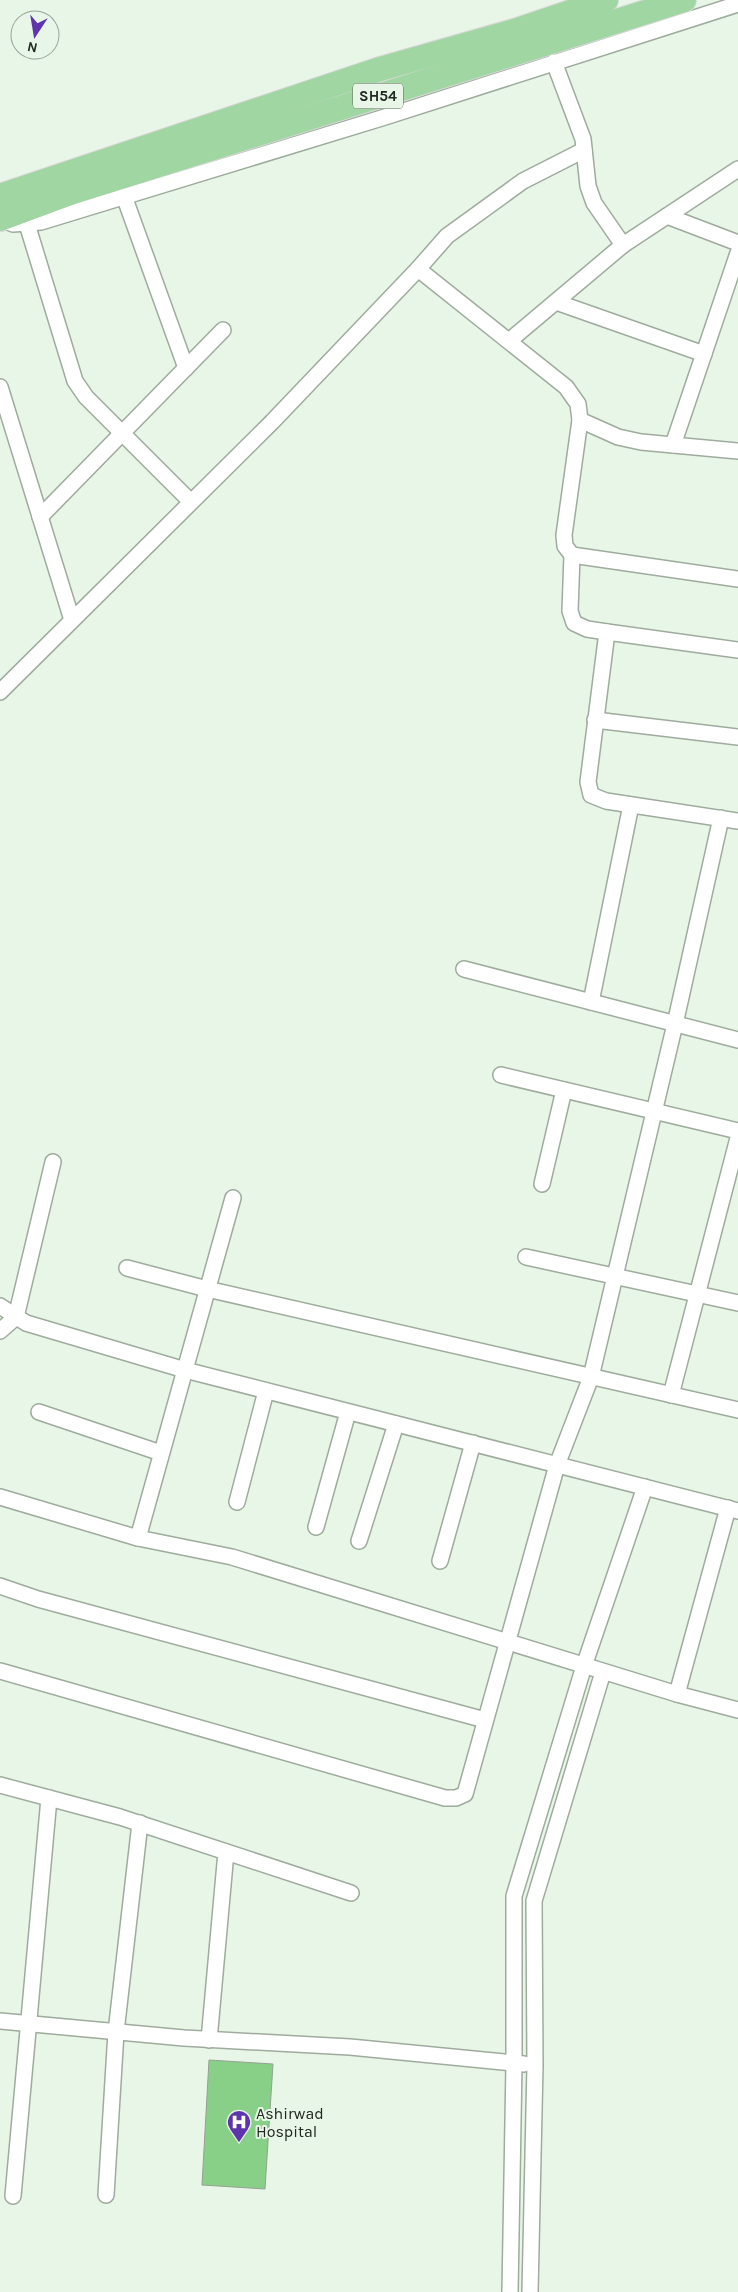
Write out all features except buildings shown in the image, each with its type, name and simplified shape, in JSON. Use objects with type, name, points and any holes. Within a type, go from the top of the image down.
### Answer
[{"type":"main road","name":"SH54","points":[[0,213],[70,182],[380,69],[514,31],[606,0]]},
{"type":"main road","name":"SH54","points":[[70,182],[684,0]]},
{"type":"street","points":[[0,213],[13,224],[41,222],[385,117],[738,4]]},
{"type":"street","points":[[554,62],[582,138],[588,186],[594,203],[623,246]]},
{"type":"street","points":[[0,692],[272,422],[418,269],[446,236],[523,181],[584,150]]},
{"type":"street","points":[[509,341],[623,246],[738,169]]},
{"type":"street","points":[[124,196],[186,368]]},
{"type":"street","points":[[667,216],[738,243]]},
{"type":"street","points":[[27,224],[75,380],[86,397],[191,502]]},
{"type":"street","points":[[672,445],[738,253]]},
{"type":"street","points":[[418,269],[566,387],[578,404],[580,420],[564,535],[564,546],[572,556],[570,611],[574,623],[587,629],[738,650]]},
{"type":"street","points":[[556,302],[704,354]]},
{"type":"street","points":[[40,517],[121,432],[223,330]]},
{"type":"street","points":[[0,387],[72,620]]},
{"type":"street","points":[[580,420],[618,436],[641,442],[738,451]]},
{"type":"street","points":[[572,556],[738,579]]},
{"type":"street","points":[[607,632],[588,782],[591,795],[606,801],[738,821]]},
{"type":"street","points":[[596,720],[738,737]]},
{"type":"street","points":[[591,1002],[631,805]]},
{"type":"street","points":[[0,1671],[445,1798],[456,1798],[465,1794],[557,1464],[591,1377],[676,1024],[721,818]]},
{"type":"street","points":[[464,969],[738,1040]]},
{"type":"street","points":[[501,1075],[738,1131]]},
{"type":"street","points":[[542,1184],[564,1090]]},
{"type":"street","points":[[670,1395],[738,1138]]},
{"type":"street","points":[[0,1331],[16,1317],[52,1162]]},
{"type":"street","points":[[138,1538],[233,1198]]},
{"type":"street","points":[[526,1257],[738,1303]]},
{"type":"street","points":[[127,1268],[207,1289],[738,1410]]},
{"type":"street","points":[[0,1306],[26,1323],[184,1370],[733,1509],[676,1694]]},
{"type":"street","points":[[237,1502],[266,1391]]},
{"type":"street","points":[[39,1412],[161,1453]]},
{"type":"street","points":[[316,1527],[348,1412]]},
{"type":"street","points":[[359,1541],[396,1424]]},
{"type":"street","points":[[440,1561],[473,1443]]},
{"type":"street","points":[[510,2292],[514,2064],[514,1896],[584,1666],[645,1487]]},
{"type":"street","points":[[0,1497],[138,1538],[232,1557],[676,1694],[738,1710]]},
{"type":"street","points":[[0,1586],[485,1720]]},
{"type":"street","points":[[530,2292],[535,2065],[534,1901],[604,1672]]},
{"type":"street","points":[[0,1785],[140,1823],[351,1892]]},
{"type":"street","points":[[12,2196],[49,1798]]},
{"type":"street","points":[[106,2196],[116,2032],[140,1823]]},
{"type":"street","points":[[209,2040],[226,1852]]},
{"type":"street","points":[[0,2022],[209,2040],[350,2047],[535,2065]]},
{"type":"place","name":"Ashirwad Hospital","points":[[239,2143]]}]
